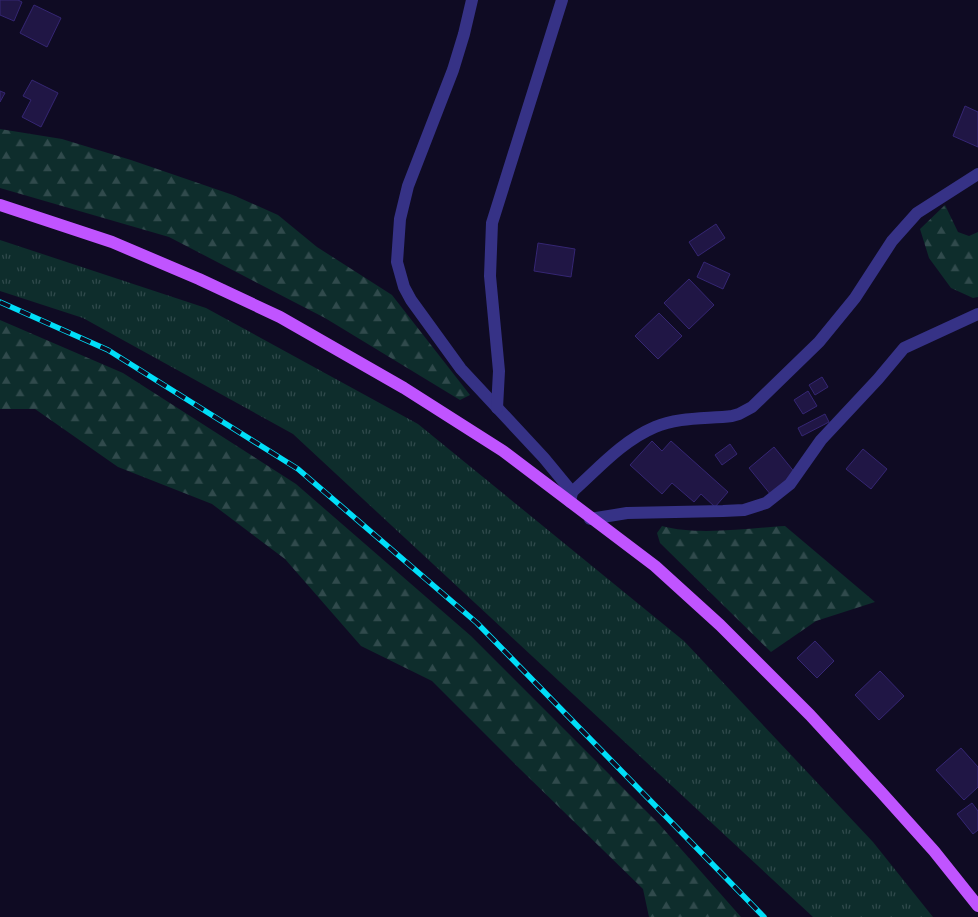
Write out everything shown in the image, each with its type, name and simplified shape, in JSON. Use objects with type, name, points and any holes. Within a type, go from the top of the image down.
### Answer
[{"type":"main road","points":[[0,205],[112,242],[199,279],[280,317],[329,343],[426,402],[571,497],[590,518],[655,566],[746,651],[810,715],[934,851],[978,906]]},
{"type":"street","points":[[472,0],[453,70],[408,186],[400,219],[397,262],[404,288],[461,369],[544,458],[571,497],[626,444],[656,427],[677,421],[732,416],[752,407],[820,342],[855,298],[892,241],[917,213],[978,174]]},
{"type":"street","points":[[497,408],[499,371],[490,276],[492,223],[562,0]]},
{"type":"street","points":[[590,518],[627,513],[723,512],[744,510],[766,503],[790,484],[821,440],[904,348],[978,314]]},
{"type":"green space","points":[[0,129],[62,139],[131,160],[233,195],[278,215],[317,247],[392,295],[470,395],[460,400],[325,318],[169,237],[0,188]]},
{"type":"green space","points":[[945,205],[958,232],[969,236],[978,232],[978,297],[973,298],[951,288],[929,258],[920,229]]},
{"type":"green space","points":[[0,240],[206,308],[418,424],[684,641],[873,842],[933,917],[813,917],[293,434],[83,318],[0,291]]},
{"type":"green space","points":[[0,320],[123,373],[296,484],[471,636],[659,824],[741,917],[649,917],[643,889],[432,681],[361,646],[285,559],[212,504],[118,467],[35,409],[0,409]]},
{"type":"green space","points":[[662,526],[707,531],[785,526],[875,602],[816,621],[771,652],[660,543],[657,533]]},
{"type":"building","points":[[0,0],[18,0],[22,2],[14,21],[0,15]]},
{"type":"building","points":[[34,5],[61,18],[47,47],[20,33]]},
{"type":"building","points":[[32,80],[58,93],[41,127],[22,117],[31,100],[23,96]]},
{"type":"building","points":[[0,91],[5,93],[0,102]]},
{"type":"building","points":[[965,106],[978,112],[978,147],[953,136]]},
{"type":"building","points":[[716,224],[725,238],[698,256],[689,242]]},
{"type":"building","points":[[538,243],[575,249],[571,277],[534,271]]},
{"type":"building","points":[[704,262],[730,274],[723,289],[697,277]]},
{"type":"building","points":[[689,279],[714,305],[689,329],[664,303]]},
{"type":"building","points":[[659,313],[682,336],[658,359],[635,336]]},
{"type":"building","points":[[822,377],[828,387],[815,395],[809,385]]},
{"type":"building","points":[[808,391],[817,406],[803,414],[794,400]]},
{"type":"building","points":[[825,414],[829,422],[802,436],[798,428]]},
{"type":"building","points":[[652,441],[662,451],[671,441],[728,492],[715,507],[701,494],[694,502],[672,483],[662,494],[630,465]]},
{"type":"building","points":[[730,444],[737,454],[722,465],[715,455]]},
{"type":"building","points":[[774,447],[796,474],[771,495],[749,468]]},
{"type":"building","points":[[863,449],[887,469],[871,489],[846,469]]},
{"type":"building","points":[[815,641],[834,661],[817,678],[797,658]]},
{"type":"building","points":[[880,671],[904,696],[879,720],[855,695]]},
{"type":"building","points":[[961,748],[978,767],[978,787],[964,800],[936,770]]},
{"type":"building","points":[[972,803],[978,811],[978,830],[973,834],[957,814]]},
{"type":"railway","points":[[0,302],[108,350],[298,469],[477,623],[764,917]]}]
